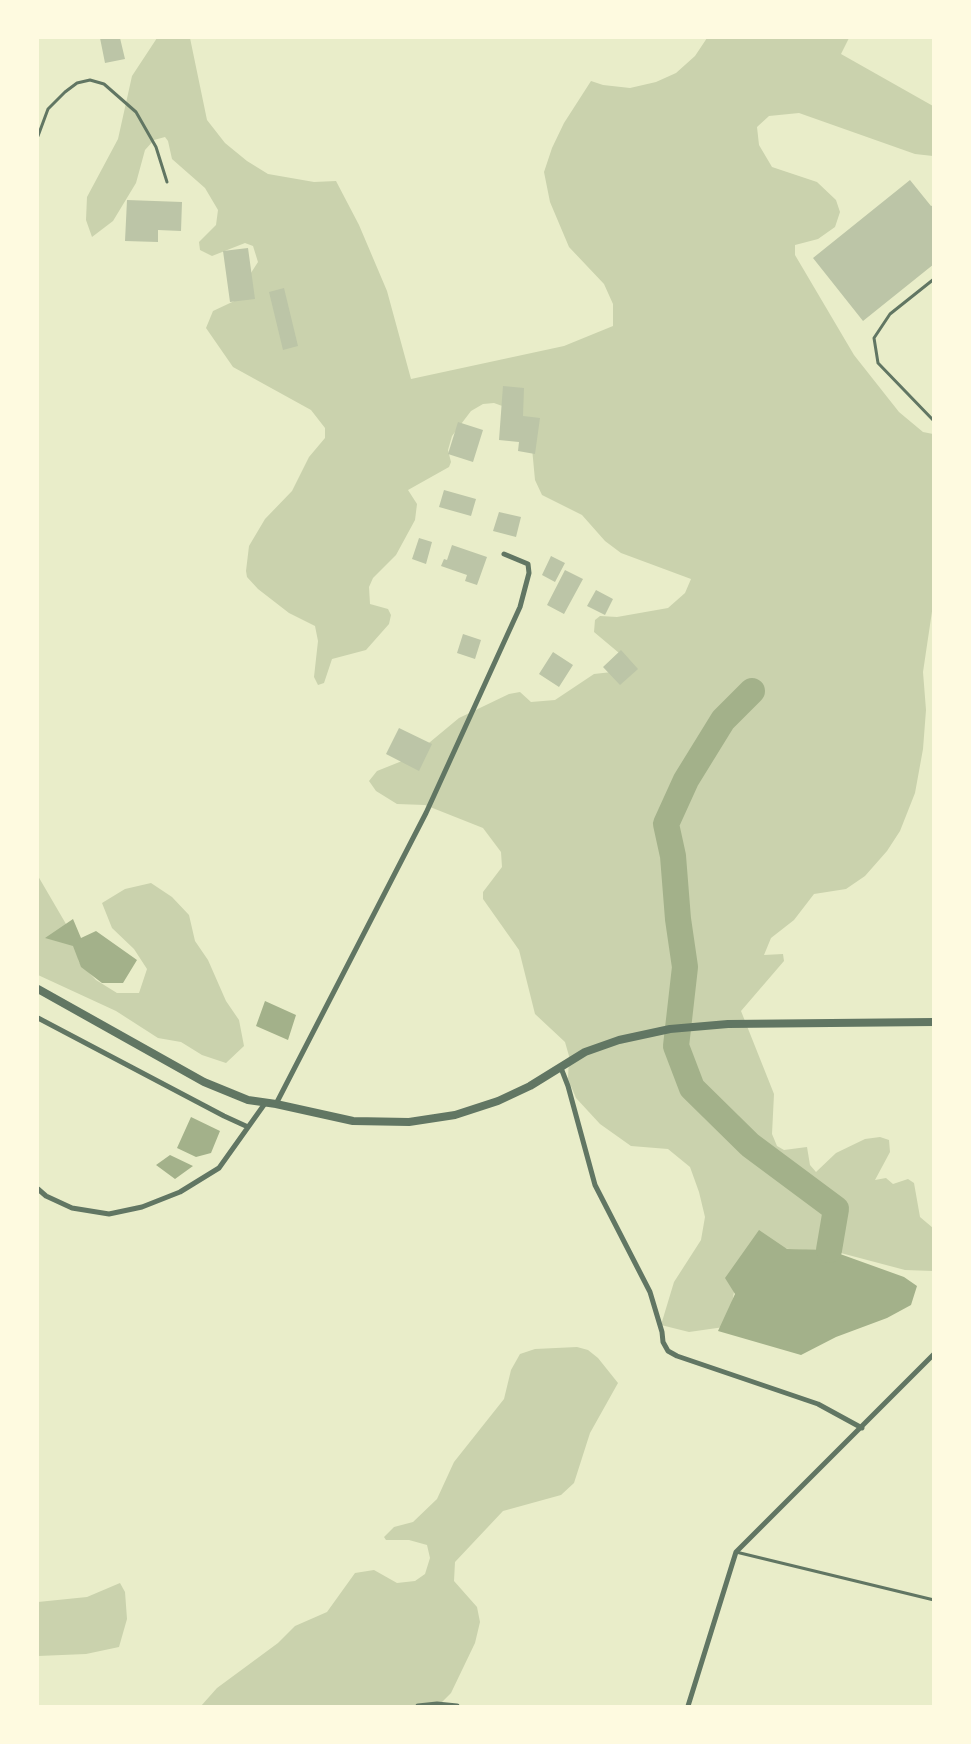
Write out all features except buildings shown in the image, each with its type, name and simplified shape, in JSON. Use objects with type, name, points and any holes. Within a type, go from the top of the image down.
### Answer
[{"type":"street","points":[[276,1104],[426,813],[520,607],[529,573],[528,564],[504,554]]},
{"type":"street","points":[[38,989],[204,1082],[248,1100],[266,1102],[353,1121],[409,1122],[454,1115],[498,1101],[561,1068],[585,1052],[619,1040],[670,1029],[728,1024],[934,1022]]},
{"type":"street","points":[[38,1018],[248,1127]]},
{"type":"street","points":[[561,1068],[568,1086],[594,1185],[650,1292],[662,1332],[663,1342],[668,1351],[677,1356],[818,1404],[862,1428]]},
{"type":"street","points":[[38,1189],[46,1196],[72,1208],[109,1214],[142,1208],[180,1192],[219,1168],[266,1102]]},
{"type":"street","points":[[688,1706],[736,1552],[934,1354]]},
{"type":"street","points":[[418,1706],[437,1704],[457,1706]]},
{"type":"lane","points":[[38,136],[48,110],[64,92],[77,83],[90,80],[104,84],[136,112],[156,147],[167,182]]},
{"type":"lane","points":[[934,279],[890,314],[874,338],[878,363],[934,421]]},
{"type":"lane","points":[[736,1552],[934,1600]]},
{"type":"shaded area","points":[[157,38],[190,38],[207,120],[225,143],[247,161],[268,174],[314,182],[336,181],[359,225],[387,291],[411,379],[564,346],[613,326],[613,304],[604,284],[569,247],[550,202],[544,172],[552,148],[564,123],[591,81],[603,85],[630,88],[656,82],[676,73],[695,56],[707,38],[849,38],[841,54],[933,106],[933,156],[915,154],[799,113],[769,116],[757,127],[759,145],[772,167],[817,182],[836,200],[840,212],[835,227],[818,239],[795,245],[795,255],[854,355],[899,412],[923,432],[933,434],[934,598],[923,672],[926,710],[923,749],[915,793],[900,831],[887,851],[865,876],[846,889],[814,894],[794,920],[771,938],[764,955],[783,954],[784,961],[741,1011],[774,1094],[772,1134],[777,1146],[784,1150],[807,1147],[810,1165],[816,1172],[836,1153],[865,1139],[880,1137],[889,1140],[890,1152],[875,1180],[886,1178],[893,1184],[908,1179],[914,1183],[920,1217],[933,1228],[933,1271],[905,1270],[837,1252],[774,1248],[734,1292],[729,1322],[724,1327],[689,1332],[661,1325],[674,1282],[701,1240],[705,1217],[690,1167],[668,1149],[631,1146],[600,1124],[576,1098],[568,1079],[569,1056],[565,1042],[535,1014],[519,950],[483,899],[483,892],[502,867],[501,852],[483,828],[425,805],[397,804],[376,791],[369,781],[377,771],[412,757],[459,718],[509,694],[520,692],[531,702],[555,700],[594,674],[621,671],[625,658],[594,632],[595,620],[600,616],[617,617],[668,608],[685,593],[691,579],[621,553],[605,541],[582,515],[542,495],[535,480],[532,448],[505,407],[494,403],[483,404],[471,411],[452,436],[448,450],[451,462],[449,467],[408,490],[417,504],[415,520],[396,555],[373,578],[369,587],[370,604],[388,609],[391,615],[389,624],[366,650],[332,659],[324,683],[318,685],[314,677],[318,641],[315,626],[289,613],[258,589],[247,577],[246,571],[249,546],[265,519],[292,491],[309,457],[325,438],[325,428],[311,410],[233,367],[206,328],[213,311],[245,296],[249,276],[258,262],[253,246],[245,243],[212,256],[200,250],[199,242],[216,225],[218,210],[205,188],[172,159],[168,141],[165,137],[154,140],[145,150],[136,183],[113,221],[92,237],[86,220],[87,197],[118,139],[132,76]]},
{"type":"shaded area","points":[[38,876],[73,936],[79,962],[96,980],[117,993],[139,993],[147,969],[134,949],[112,928],[102,903],[125,889],[151,883],[172,897],[189,915],[195,941],[208,960],[226,1001],[239,1020],[244,1046],[226,1063],[202,1055],[181,1042],[158,1038],[116,1011],[38,975]]},
{"type":"shaded area","points":[[73,919],[81,938],[96,931],[137,960],[123,983],[102,983],[81,967],[73,946],[45,938]]},
{"type":"shaded area","points":[[265,1001],[296,1015],[288,1040],[256,1026]]},
{"type":"shaded area","points":[[191,1117],[220,1131],[211,1153],[196,1157],[177,1148]]},
{"type":"shaded area","points":[[170,1155],[193,1166],[175,1179],[156,1165]]},
{"type":"shaded area","points":[[759,1230],[787,1249],[829,1250],[904,1277],[917,1286],[911,1305],[887,1318],[836,1337],[801,1355],[718,1331],[735,1294],[725,1278]]},
{"type":"shaded area","points":[[577,1347],[588,1350],[598,1358],[618,1383],[590,1433],[574,1483],[561,1495],[503,1511],[455,1562],[454,1581],[477,1607],[480,1622],[475,1643],[451,1693],[438,1706],[201,1706],[217,1688],[278,1643],[295,1626],[327,1612],[355,1573],[374,1570],[397,1583],[415,1581],[425,1574],[430,1558],[427,1545],[409,1540],[386,1540],[384,1537],[394,1527],[413,1522],[437,1499],[454,1462],[504,1399],[511,1370],[520,1354],[535,1349]]},
{"type":"shaded area","points":[[120,1583],[125,1592],[127,1619],[119,1647],[86,1654],[38,1656],[38,1602],[87,1597]]},
{"type":"waterway","points":[[752,691],[723,720],[686,780],[666,824],[673,856],[678,919],[685,967],[676,1046],[692,1088],[750,1145],[836,1209],[829,1250]]}]
